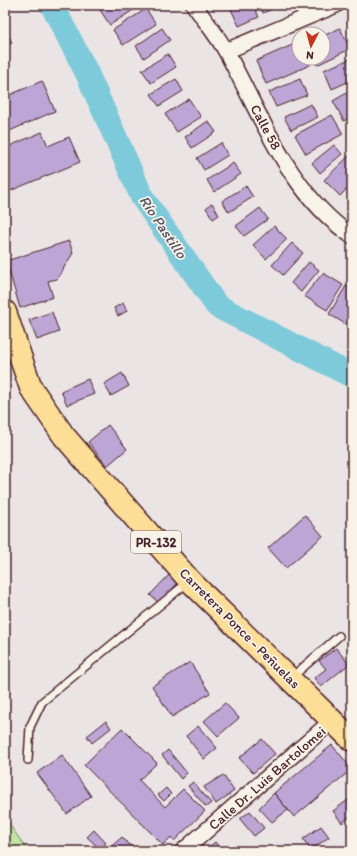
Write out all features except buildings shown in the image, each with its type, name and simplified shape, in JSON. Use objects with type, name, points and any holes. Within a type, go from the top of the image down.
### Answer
[{"type":"main road","name":"Carretera Ponce - Peñuelas","points":[[5,312],[31,388],[64,436],[190,581],[291,678],[352,740]]},
{"type":"street","name":"Calle 58","points":[[194,5],[226,51],[285,164],[312,201],[338,227],[352,236]]},
{"type":"street","points":[[226,51],[336,5]]},
{"type":"street","name":"Calle Dr. Luis Bartolomei","points":[[183,851],[333,720]]},
{"type":"lane","points":[[28,760],[30,727],[42,702],[190,581]]},
{"type":"lane","points":[[291,678],[339,636]]},
{"type":"green space","points":[[5,818],[28,851],[5,851]]},
{"type":"waterway","name":"Río Pastillo","points":[[52,5],[86,71],[142,197],[217,306],[352,376]]}]
